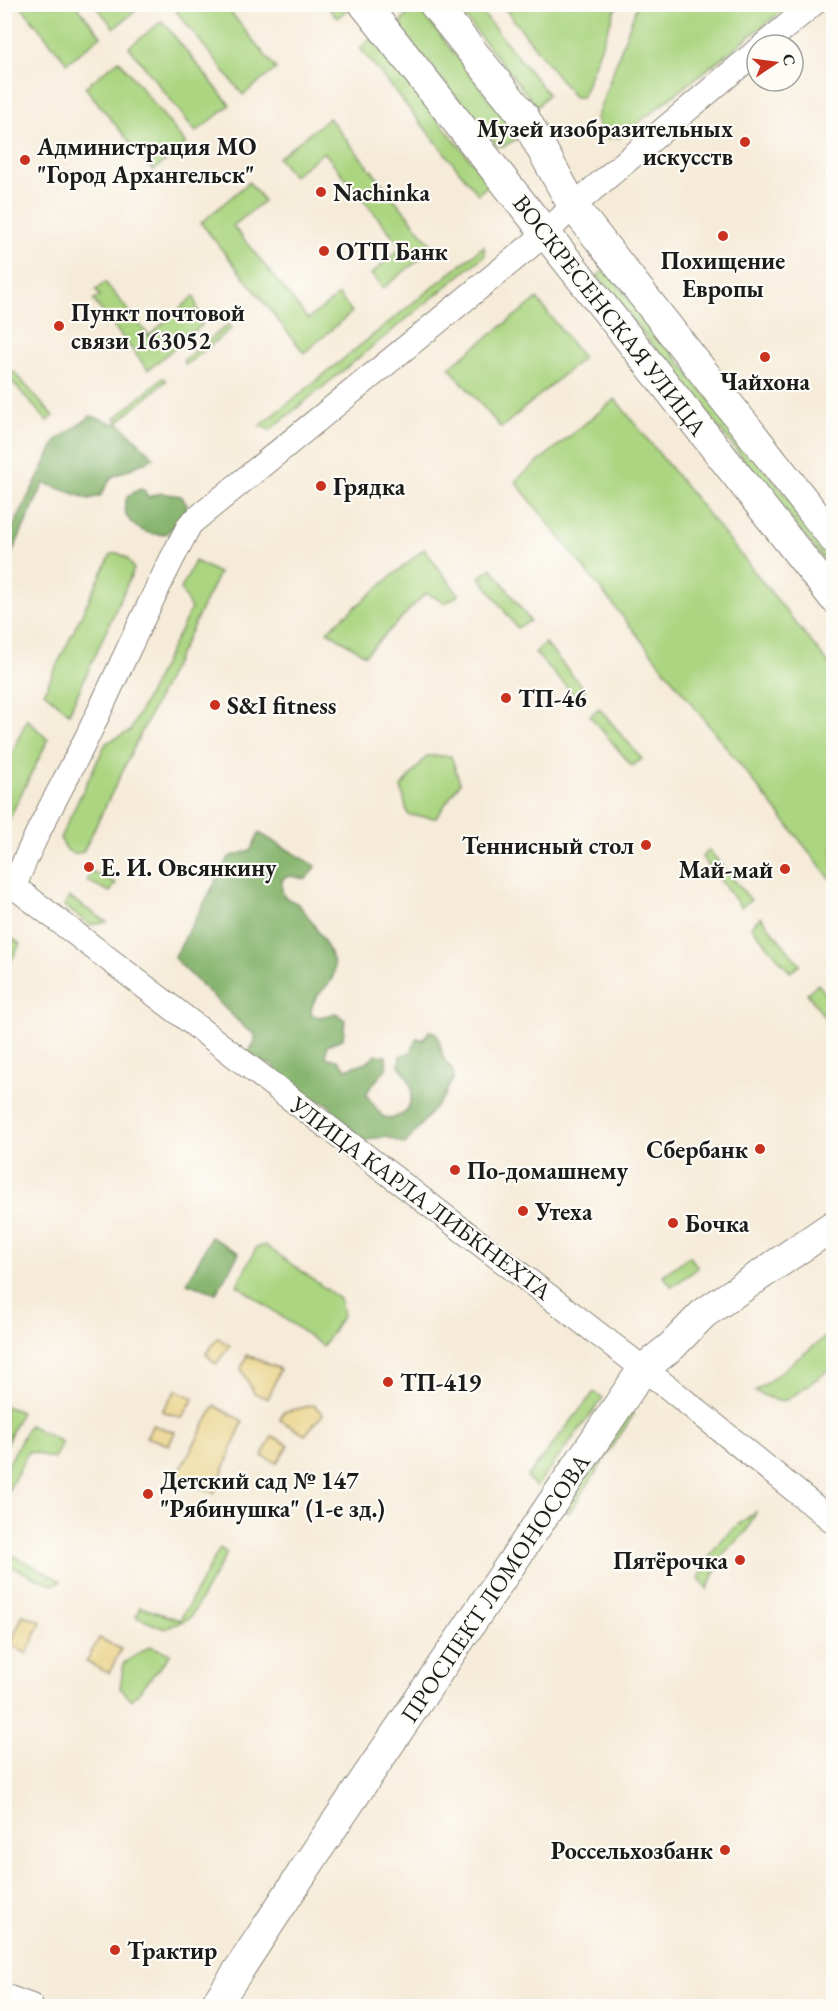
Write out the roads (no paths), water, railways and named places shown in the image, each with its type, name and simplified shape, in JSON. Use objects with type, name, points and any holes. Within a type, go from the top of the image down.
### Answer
[{"type":"main road","name":"ВОСКРЕСЕНСКАЯ УЛИЦА","points":[[364,4],[834,598]]},
{"type":"main road","name":"ВОСКРЕСЕНСКАЯ УЛИЦА","points":[[434,4],[523,115],[573,206],[834,539]]},
{"type":"main road","name":"ПРОСПЕКТ ЛОМОНОСОВА","points":[[215,2007],[320,1846],[643,1369],[672,1346],[703,1314],[834,1225]]},
{"type":"street","points":[[778,33],[813,4]]},
{"type":"street","points":[[9,883],[87,737],[169,563],[190,524],[546,233],[573,206],[745,61]]},
{"type":"street","name":"УЛИЦА КАРЛА ЛИБКНЕХТА","points":[[9,883],[643,1369],[834,1522]]},
{"type":"street","points":[[4,1996],[31,2007]]},
{"type":"place","name":"Музей изобразительных искусств","points":[[745,142]]},
{"type":"place","name":"Администрация МО \"Город Архангельск\"","points":[[25,160]]},
{"type":"place","name":"Nachinka","points":[[321,192]]},
{"type":"place","name":"Похищение Европы","points":[[723,236]]},
{"type":"place","name":"ОТП Банк","points":[[324,251]]},
{"type":"place","name":"Пункт почтовой связи 163052","points":[[59,326]]},
{"type":"place","name":"Чайхона","points":[[765,357]]},
{"type":"place","name":"Грядка","points":[[321,486]]},
{"type":"place","name":"ТП-46","points":[[506,698]]},
{"type":"place","name":"S&I fitness","points":[[215,705]]},
{"type":"place","name":"Теннисный стол","points":[[646,845]]},
{"type":"place","name":"Е. И. Овсянкину","points":[[89,867]]},
{"type":"place","name":"Май-май","points":[[785,869]]},
{"type":"place","name":"Сбербанк","points":[[760,1149]]},
{"type":"place","name":"По-домашнему","points":[[455,1170]]},
{"type":"place","name":"Утеха","points":[[523,1211]]},
{"type":"place","name":"Бочка","points":[[673,1223]]},
{"type":"place","name":"ТП-419","points":[[388,1382]]},
{"type":"place","name":"Детский сад № 147 \"Рябинушка\" (1-е зд.)","points":[[148,1494]]},
{"type":"place","name":"Пятёрочка","points":[[740,1560]]},
{"type":"place","name":"Россельхозбанк","points":[[725,1850]]},
{"type":"place","name":"Трактир","points":[[115,1950]]}]
